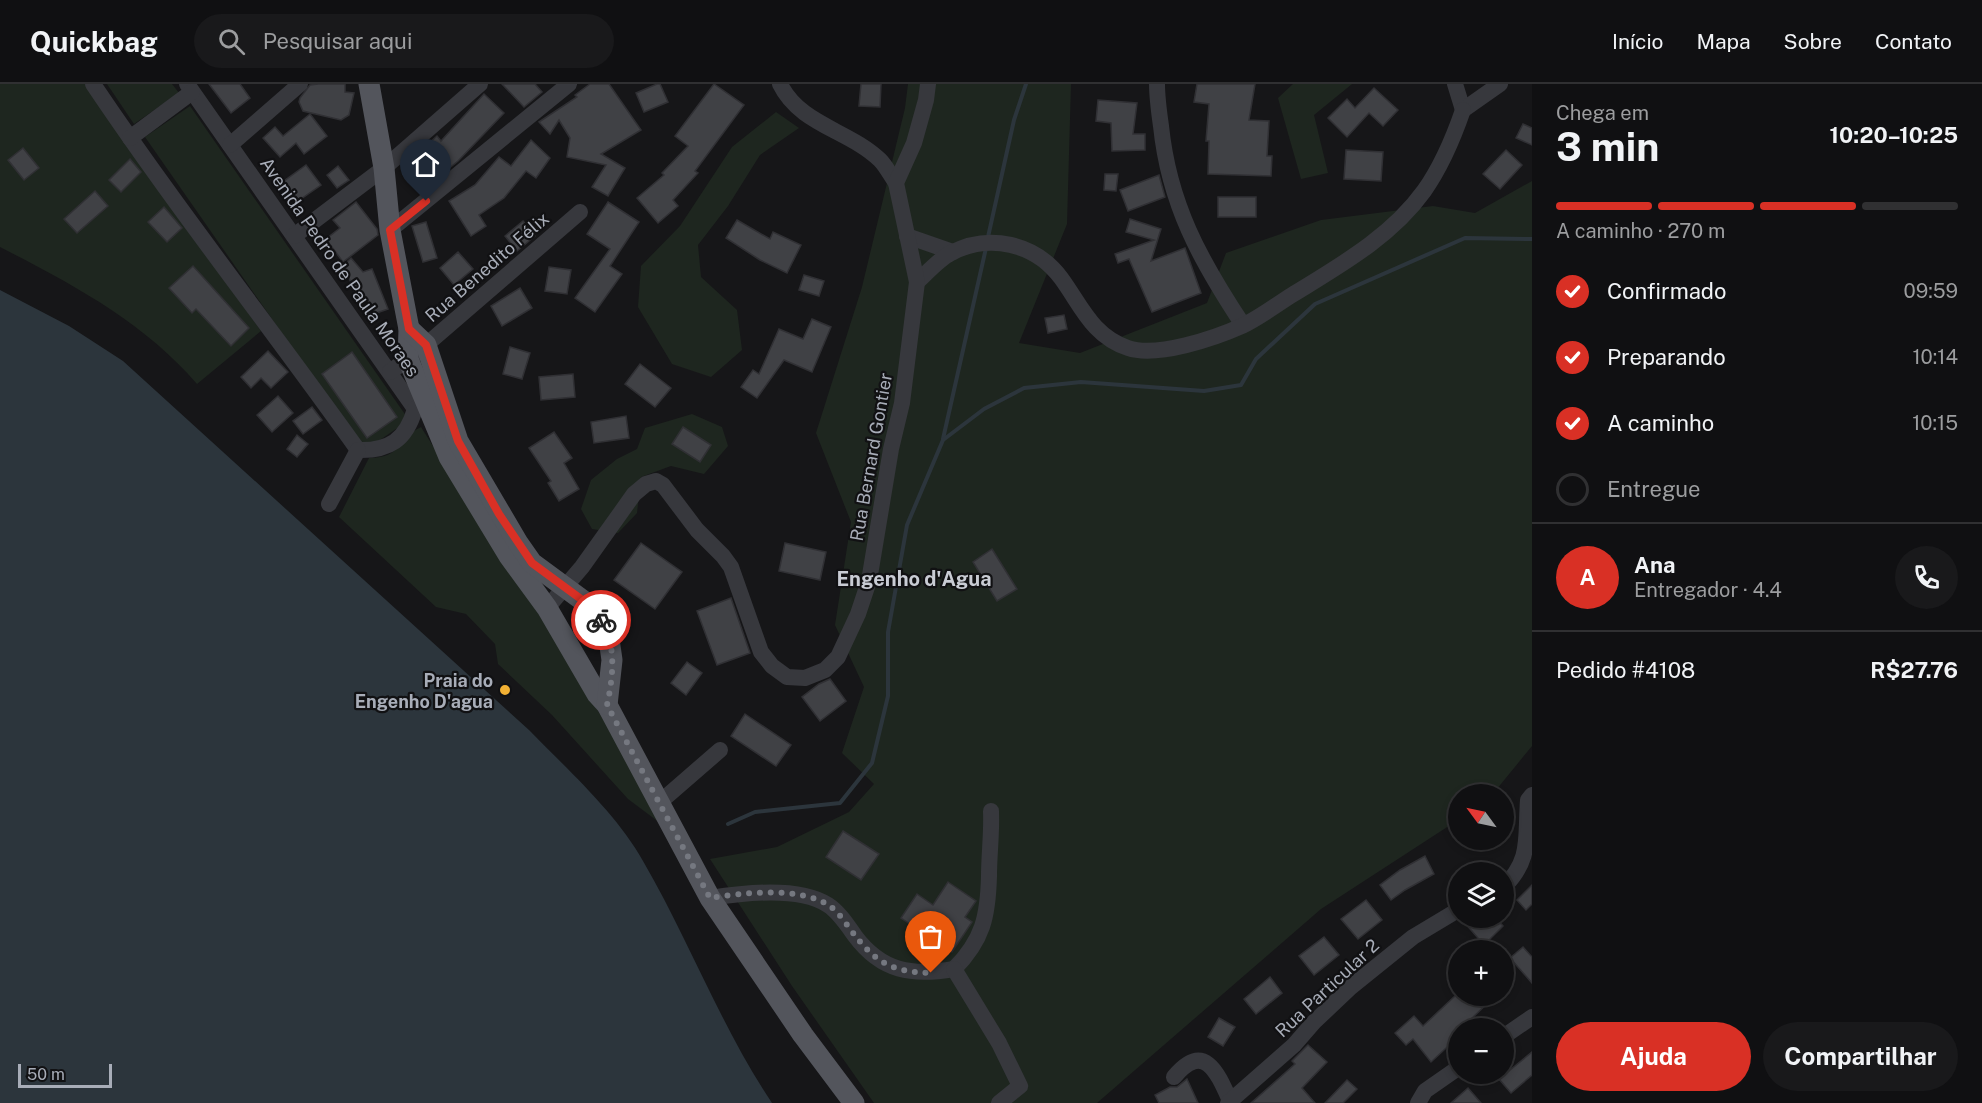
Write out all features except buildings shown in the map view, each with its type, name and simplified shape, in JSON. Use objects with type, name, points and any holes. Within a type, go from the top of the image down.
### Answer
[{"type":"main road","points":[[369,84],[384,168],[390,230],[409,329],[408,359],[422,410],[480,509],[547,608],[597,694],[607,705],[710,898],[802,1035],[854,1103]]},
{"type":"main road","points":[[409,329],[426,345],[458,441],[499,514],[532,563],[585,602],[605,627],[611,644],[612,660],[607,705]]},
{"type":"main road","points":[[584,669],[612,660]]},
{"type":"street","points":[[93,84],[129,138],[358,450]]},
{"type":"street","points":[[231,145],[300,84]]},
{"type":"street","points":[[294,236],[384,168],[480,84]]},
{"type":"street","points":[[390,230],[569,84]]},
{"type":"street","points":[[780,84],[787,98],[802,112],[880,160],[896,183]]},
{"type":"street","points":[[896,183],[914,142],[926,100],[928,84]]},
{"type":"street","points":[[1157,84],[1165,162],[1183,220],[1208,273],[1243,325]]},
{"type":"street","points":[[1455,84],[1463,110]]},
{"type":"street","points":[[917,282],[953,252],[971,244],[1009,243],[1039,256],[1060,277],[1083,315],[1102,334],[1129,349],[1164,350],[1196,342],[1243,325],[1344,263],[1391,228],[1423,192],[1448,150],[1463,110],[1500,84]]},
{"type":"street","points":[[129,138],[190,88]]},
{"type":"street","name":"Avenida Pedro de Paula Moraes","points":[[190,88],[390,372],[422,410]]},
{"type":"street","name":"Rua Bernard Gontier","points":[[547,608],[565,589],[634,494],[645,484],[656,481],[663,485],[697,530],[731,567],[761,652],[772,666],[788,677],[805,678],[825,670],[838,657],[858,614],[869,581],[891,449],[902,403],[917,282],[896,183]]},
{"type":"street","name":"Rua Benedito Félix","points":[[390,372],[426,345],[580,212]]},
{"type":"street","points":[[907,236],[953,252]]},
{"type":"street","points":[[358,450],[377,451],[394,444],[422,410]]},
{"type":"street","points":[[329,504],[358,450]]},
{"type":"street","points":[[659,803],[720,750]]},
{"type":"street","points":[[1514,878],[1527,856],[1528,800],[1532,795]]},
{"type":"street","points":[[710,898],[746,892],[815,898],[830,906],[871,955],[889,966],[909,972],[931,973],[954,969],[975,943],[988,909],[991,811]]},
{"type":"street","name":"Rua Particular 2","points":[[1230,1102],[1294,1045],[1314,1022],[1351,987],[1413,938],[1448,916]]},
{"type":"street","points":[[954,969],[999,1042],[1020,1086],[999,1103]]},
{"type":"street","points":[[1514,1029],[1532,1017]]},
{"type":"street","points":[[1173,1077],[1191,1061],[1202,1061],[1218,1075],[1230,1102]]},
{"type":"street","points":[[1418,1103],[1425,1091],[1448,1075]]},
{"type":"shaded area","points":[[0,84],[85,84],[261,331],[197,384],[154,342],[106,306],[0,247]]},
{"type":"shaded area","points":[[107,84],[172,84],[179,93],[134,124]]},
{"type":"shaded area","points":[[908,84],[1071,84],[1067,224],[1019,343],[1080,353],[1207,303],[1226,253],[1321,220],[1433,206],[1475,213],[1532,181],[1532,746],[1501,784],[1448,784],[1448,826],[1321,909],[1097,1103],[874,1103],[792,986],[710,859],[777,847],[849,812],[874,784],[842,753],[864,687],[835,625],[851,522],[816,433],[862,287],[905,108]]},
{"type":"shaded area","points":[[1293,84],[1352,84],[1314,115],[1328,173],[1301,179],[1278,98]]},
{"type":"shaded area","points":[[190,106],[409,420],[364,451],[145,137]]},
{"type":"shaded area","points":[[776,112],[799,128],[760,155],[728,206],[698,245],[701,277],[737,310],[742,350],[711,377],[672,364],[638,307],[641,266],[680,226],[732,147]]},
{"type":"shaded area","points":[[0,290],[69,326],[123,361],[529,730],[590,792],[620,826],[643,861],[721,1014],[772,1103],[0,1103]]},
{"type":"shaded area","points":[[692,414],[722,427],[728,446],[704,474],[671,466],[641,477],[637,513],[618,533],[592,529],[581,509],[591,480],[617,459],[637,449],[645,428]]},
{"type":"shaded area","points":[[421,427],[665,820],[660,823],[628,799],[552,715],[498,664],[495,644],[466,614],[436,607],[339,517],[369,458],[388,455],[413,431]]},
{"type":"waterway","points":[[988,237],[1014,120],[1026,84]]},
{"type":"waterway","points":[[728,824],[755,812],[840,803],[872,763],[888,696],[888,632],[907,525],[943,440],[984,409],[1024,388],[1081,382],[1204,391],[1241,385],[1256,359],[1315,304],[1465,238],[1532,239]]},
{"type":"waterway","points":[[943,439],[986,248]]},
{"type":"way so far","points":[[601,620],[608,632],[611,644],[612,660],[607,705],[710,898],[746,892],[762,892],[815,898],[830,906],[871,955],[889,966],[909,972],[931,973]]},
{"type":"place","name":"Praia do Engenho D'agua","points":[[505,690]]},
{"type":"district","name":"Engenho d'Agua","points":[[914,579]]},
{"type":"route","points":[[426,201],[390,230],[409,329],[426,345],[458,441],[518,543],[532,563],[585,602],[601,620]]}]
